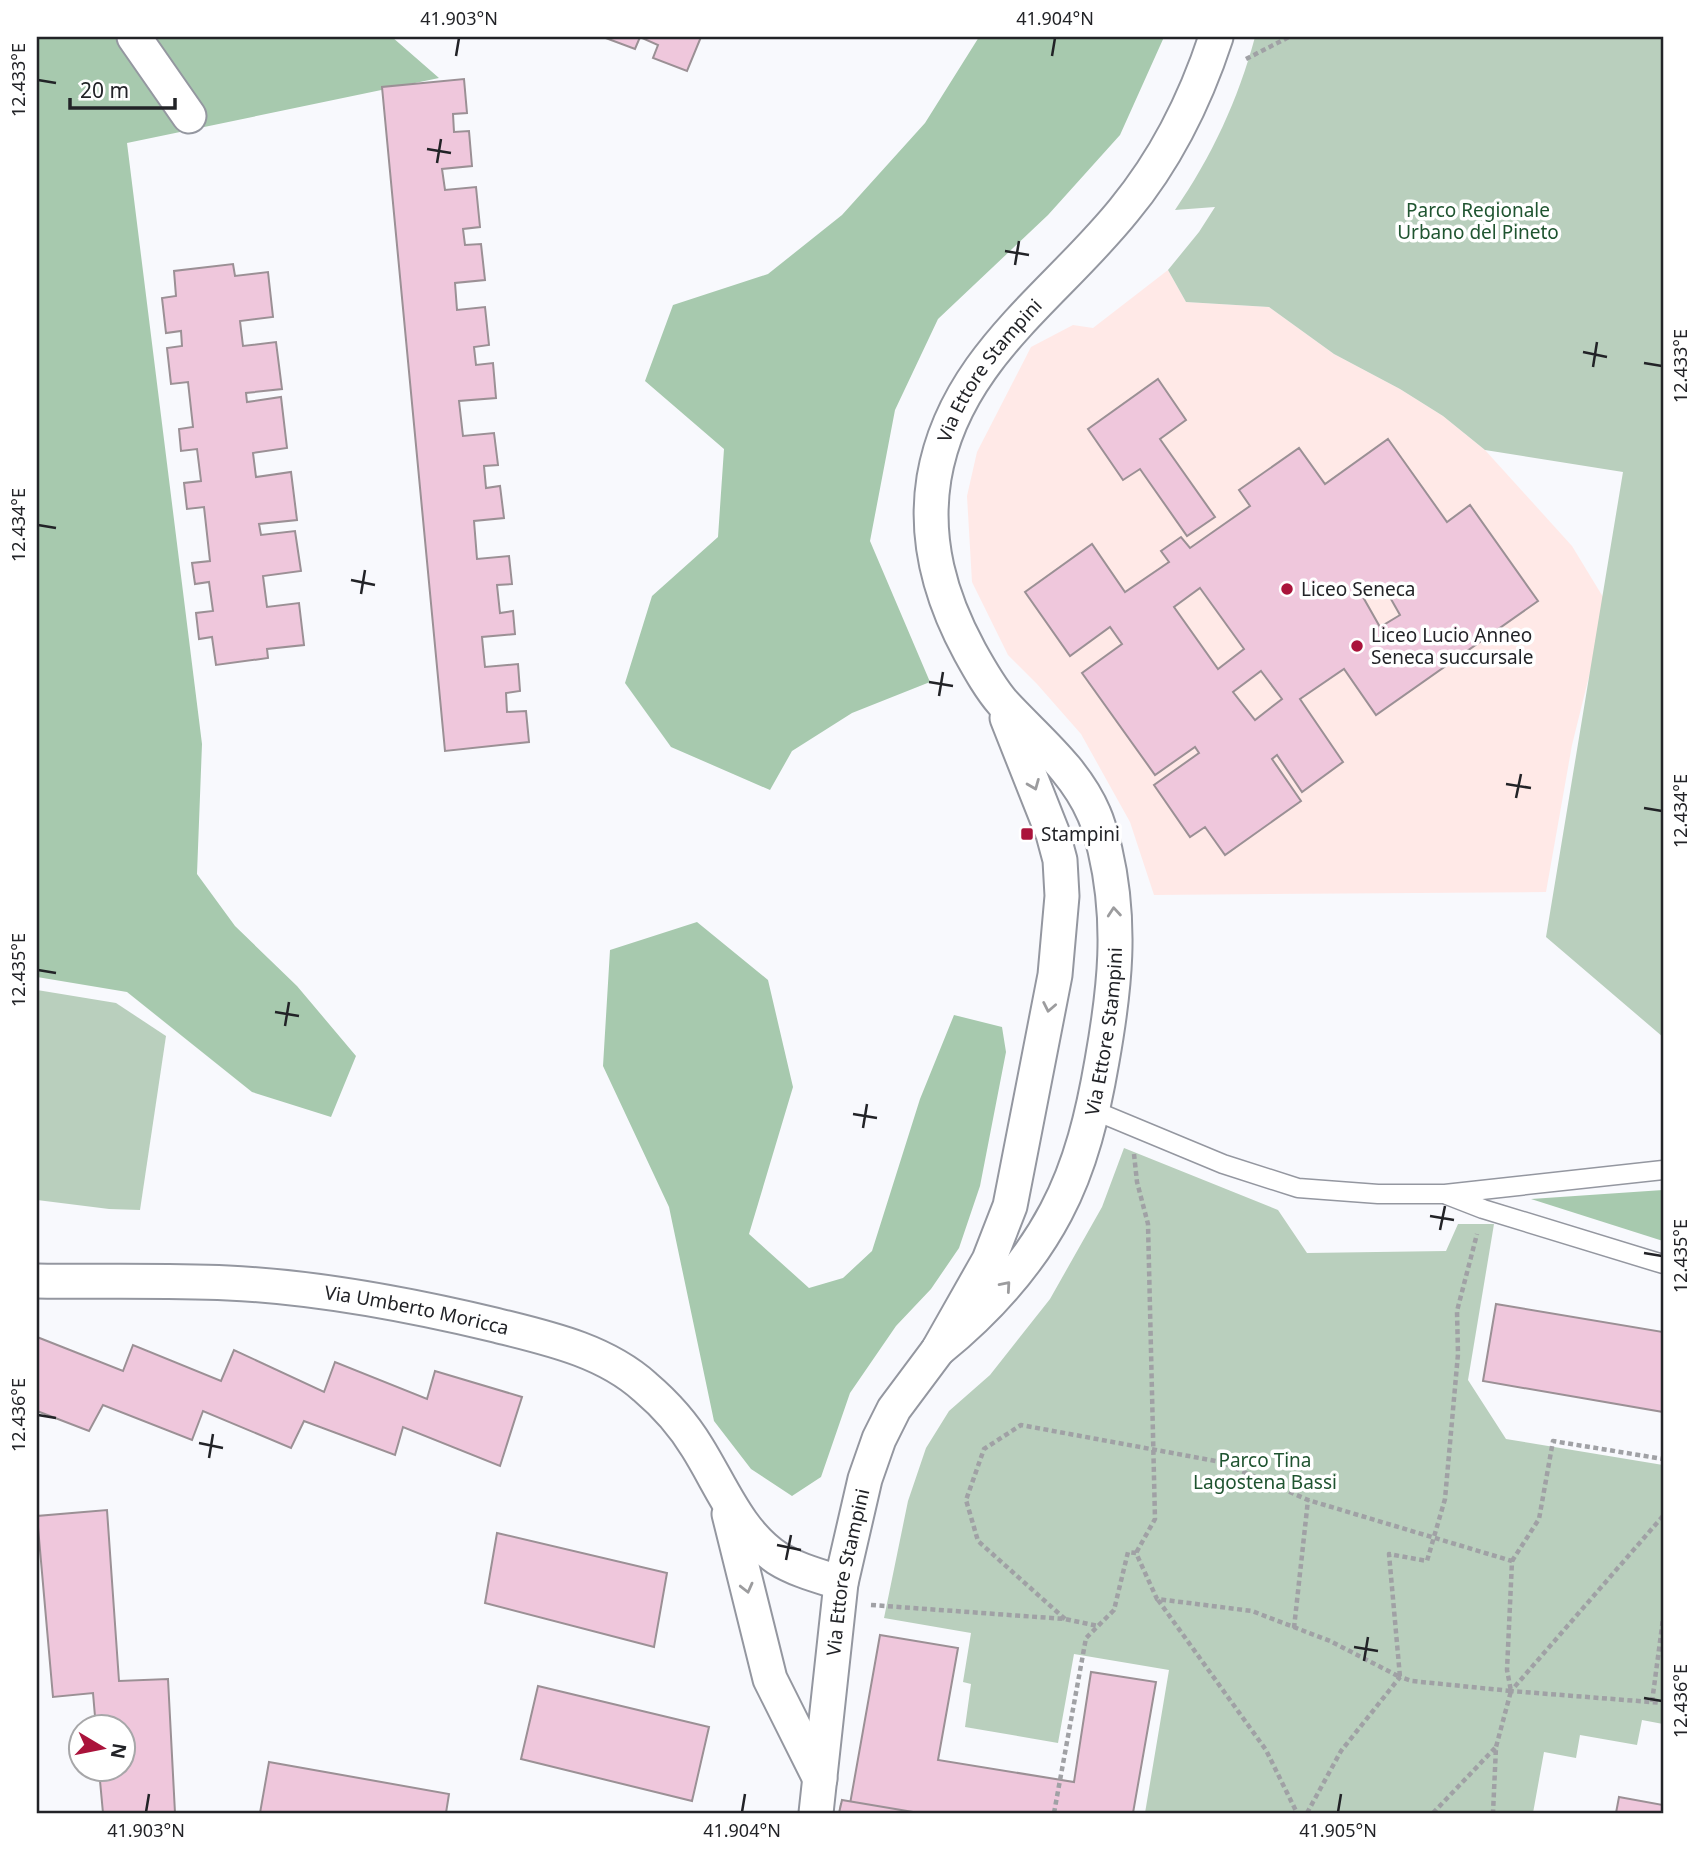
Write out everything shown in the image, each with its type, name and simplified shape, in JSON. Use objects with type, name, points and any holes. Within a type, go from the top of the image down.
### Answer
[{"type":"street","points":[[134,37],[189,116]]},
{"type":"street","name":"Via Ettore Stampini","points":[[938,1350],[997,1297],[1031,1252],[1067,1191],[1093,1110],[1113,990],[1115,926],[1110,873],[1094,814],[1077,782],[1000,699],[952,618],[933,558],[934,479],[940,451],[960,398],[974,375],[1124,211],[1156,167],[1174,139],[1200,83],[1216,37]]},
{"type":"street","name":"Via Ettore Stampini","points":[[816,1813],[840,1592],[859,1501],[879,1439],[894,1409],[938,1350],[989,1260],[1010,1206],[1052,990],[1059,944],[1062,878],[1057,847],[1000,699]]},
{"type":"street","name":"Via Umberto Moricca","points":[[37,1281],[228,1283],[290,1288],[415,1307],[548,1338],[576,1348],[614,1365],[646,1387],[685,1428],[725,1498],[754,1538],[776,1557],[840,1592]]},
{"type":"street","name":"Via Umberto Moricca","points":[[725,1498],[770,1679],[820,1779]]},
{"type":"lane","points":[[1093,1110],[1223,1164],[1297,1188],[1378,1194],[1445,1194],[1663,1170]]},
{"type":"lane","points":[[1445,1194],[1483,1209],[1663,1264]]},
{"type":"path","points":[[1130,1126],[1137,1182],[1148,1224],[1154,1519],[1136,1553]]},
{"type":"path","points":[[1307,1813],[1341,1751],[1400,1677],[1389,1554],[1427,1561],[1445,1499],[1458,1354],[1457,1311],[1483,1209]]},
{"type":"path","points":[[1065,1619],[978,1541],[966,1500],[984,1449],[1021,1425],[1221,1462],[1308,1500],[1512,1561]]},
{"type":"path","points":[[1493,1813],[1496,1747],[1511,1691],[1507,1670],[1512,1561],[1539,1519],[1553,1441],[1663,1459]]},
{"type":"path","points":[[1294,1628],[1308,1500]]},
{"type":"path","points":[[1511,1691],[1663,1516]]},
{"type":"path","points":[[1054,1813],[1086,1638],[1114,1610],[1129,1552],[1136,1553]]},
{"type":"path","points":[[1136,1553],[1157,1599],[1266,1750],[1297,1813]]},
{"type":"path","points":[[840,1592],[1065,1619],[1098,1626]]},
{"type":"path","points":[[1157,1599],[1252,1611],[1330,1641],[1412,1681],[1663,1703]]},
{"type":"path","points":[[1652,1702],[1663,1619]]},
{"type":"path","points":[[1433,1813],[1496,1747]]},
{"type":"shaded area","name":"Liceo Seneca","points":[[1168,270],[1186,302],[1269,307],[1334,354],[1400,389],[1443,416],[1485,450],[1572,546],[1603,597],[1594,656],[1572,745],[1546,892],[1154,895],[1130,822],[1081,734],[1008,655],[972,582],[967,496],[977,452],[1031,347],[1073,325],[1093,328]]},
{"type":"green space","points":[[37,37],[392,37],[439,78],[127,143],[202,744],[197,874],[235,926],[297,986],[356,1056],[331,1117],[252,1092],[127,992],[37,977]]},
{"type":"green space","points":[[979,37],[1164,37],[1120,135],[1048,215],[938,319],[895,410],[870,541],[930,682],[852,713],[792,751],[770,790],[671,747],[625,683],[652,596],[718,537],[724,449],[645,381],[673,305],[768,274],[842,215],[925,123]]},
{"type":"green space","name":"Parco Regionale Urbano del Pineto","points":[[1255,37],[1663,37],[1663,1037],[1546,937],[1623,472],[1485,450],[1443,416],[1400,389],[1334,354],[1269,307],[1186,302],[1168,270],[1199,232],[1215,207],[1175,210],[1201,169],[1222,127],[1241,83]]},
{"type":"green space","points":[[697,922],[768,980],[793,1087],[749,1234],[809,1288],[843,1278],[872,1251],[920,1099],[954,1015],[1002,1027],[1006,1052],[980,1186],[959,1248],[931,1289],[896,1326],[850,1393],[821,1477],[792,1496],[751,1469],[714,1421],[669,1207],[603,1066],[610,950]]},
{"type":"green space","points":[[37,990],[116,1003],[166,1036],[140,1210],[37,1200]]},
{"type":"green space","name":"Parco Tina Lagostena Bassi","points":[[1124,1148],[1278,1210],[1307,1253],[1446,1251],[1458,1224],[1494,1224],[1468,1380],[1506,1439],[1663,1465],[1663,1724],[1642,1720],[1637,1745],[1580,1735],[1576,1758],[1544,1752],[1533,1813],[1145,1813],[1169,1670],[1074,1654],[1058,1743],[965,1727],[971,1684],[963,1682],[971,1633],[884,1618],[908,1501],[926,1448],[949,1411],[990,1375],[1050,1299],[1102,1207]]},
{"type":"green space","points":[[1663,1190],[1663,1241],[1531,1199]]},
{"type":"building","points":[[603,37],[640,37],[635,49]]},
{"type":"building","points":[[640,37],[701,37],[687,71],[653,58],[658,45]]},
{"type":"building","points":[[464,79],[467,113],[453,114],[454,132],[469,131],[472,166],[442,169],[445,190],[476,187],[480,227],[463,229],[465,245],[481,244],[485,280],[455,283],[457,310],[485,307],[489,345],[474,347],[476,365],[493,363],[496,398],[459,401],[463,436],[494,433],[498,465],[484,466],[486,488],[500,486],[504,518],[474,521],[477,559],[509,556],[512,584],[497,585],[500,613],[513,611],[515,634],[482,637],[485,667],[518,664],[520,691],[506,693],[507,712],[526,711],[529,742],[445,751],[382,87]]},
{"type":"building","points":[[233,264],[235,276],[268,272],[273,317],[240,321],[243,346],[276,342],[282,389],[246,393],[247,402],[281,397],[287,448],[253,453],[256,477],[291,472],[297,520],[259,524],[261,535],[295,531],[301,571],[263,576],[267,607],[299,603],[304,645],[267,649],[268,658],[216,665],[212,637],[199,639],[196,613],[213,611],[209,582],[195,584],[192,563],[210,561],[204,507],[187,509],[184,483],[201,481],[197,449],[181,451],[179,429],[193,427],[188,382],[171,384],[167,348],[182,346],[181,331],[166,333],[162,298],[176,296],[174,271]]},
{"type":"building","points":[[1158,379],[1186,420],[1160,439],[1215,517],[1187,536],[1140,469],[1123,480],[1088,429]]},
{"type":"building","name":"Liceo Lucio Anneo Seneca succursale","points":[[1388,439],[1447,522],[1470,505],[1538,601],[1376,715],[1344,669],[1300,699],[1343,762],[1302,792],[1277,755],[1272,759],[1301,801],[1225,855],[1205,827],[1190,837],[1154,785],[1199,753],[1195,747],[1155,775],[1082,673],[1122,644],[1110,627],[1070,656],[1025,592],[1092,544],[1125,592],[1169,562],[1161,551],[1181,537],[1190,548],[1250,506],[1239,490],[1299,448],[1325,484]],"holes":[[[1383,585],[1400,615],[1380,627],[1363,597]],[[1200,588],[1244,649],[1218,669],[1174,607]],[[1261,671],[1282,699],[1255,720],[1233,692]]]},
{"type":"building","points":[[1496,1304],[1663,1332],[1663,1412],[1483,1381]]},
{"type":"building","points":[[37,1337],[123,1371],[133,1345],[221,1381],[234,1350],[324,1392],[335,1362],[427,1399],[435,1371],[522,1397],[500,1466],[403,1427],[395,1455],[304,1421],[291,1448],[203,1411],[192,1440],[103,1405],[89,1431],[37,1411]]},
{"type":"building","points":[[107,1510],[119,1681],[168,1679],[175,1813],[103,1813],[100,1784],[136,1784],[136,1714],[95,1714],[93,1693],[53,1697],[37,1516]]},
{"type":"building","points":[[497,1533],[667,1573],[654,1647],[485,1603]]},
{"type":"building","points":[[880,1635],[958,1648],[938,1760],[1074,1782],[1091,1672],[1156,1682],[1133,1813],[840,1813],[841,1804],[850,1804]]},
{"type":"building","points":[[538,1686],[709,1727],[692,1801],[521,1759]]},
{"type":"building","points":[[269,1762],[449,1794],[446,1813],[260,1813]]},
{"type":"building","points":[[1619,1797],[1663,1805],[1663,1813],[1616,1813]]},
{"type":"building","points":[[842,1800],[919,1813],[839,1813]]},
{"type":"place","name":"Liceo Seneca","points":[[1287,589]]},
{"type":"place","name":"Liceo Lucio Anneo Seneca succursale","points":[[1357,646]]},
{"type":"place","name":"Stampini","points":[[1027,834]]}]
